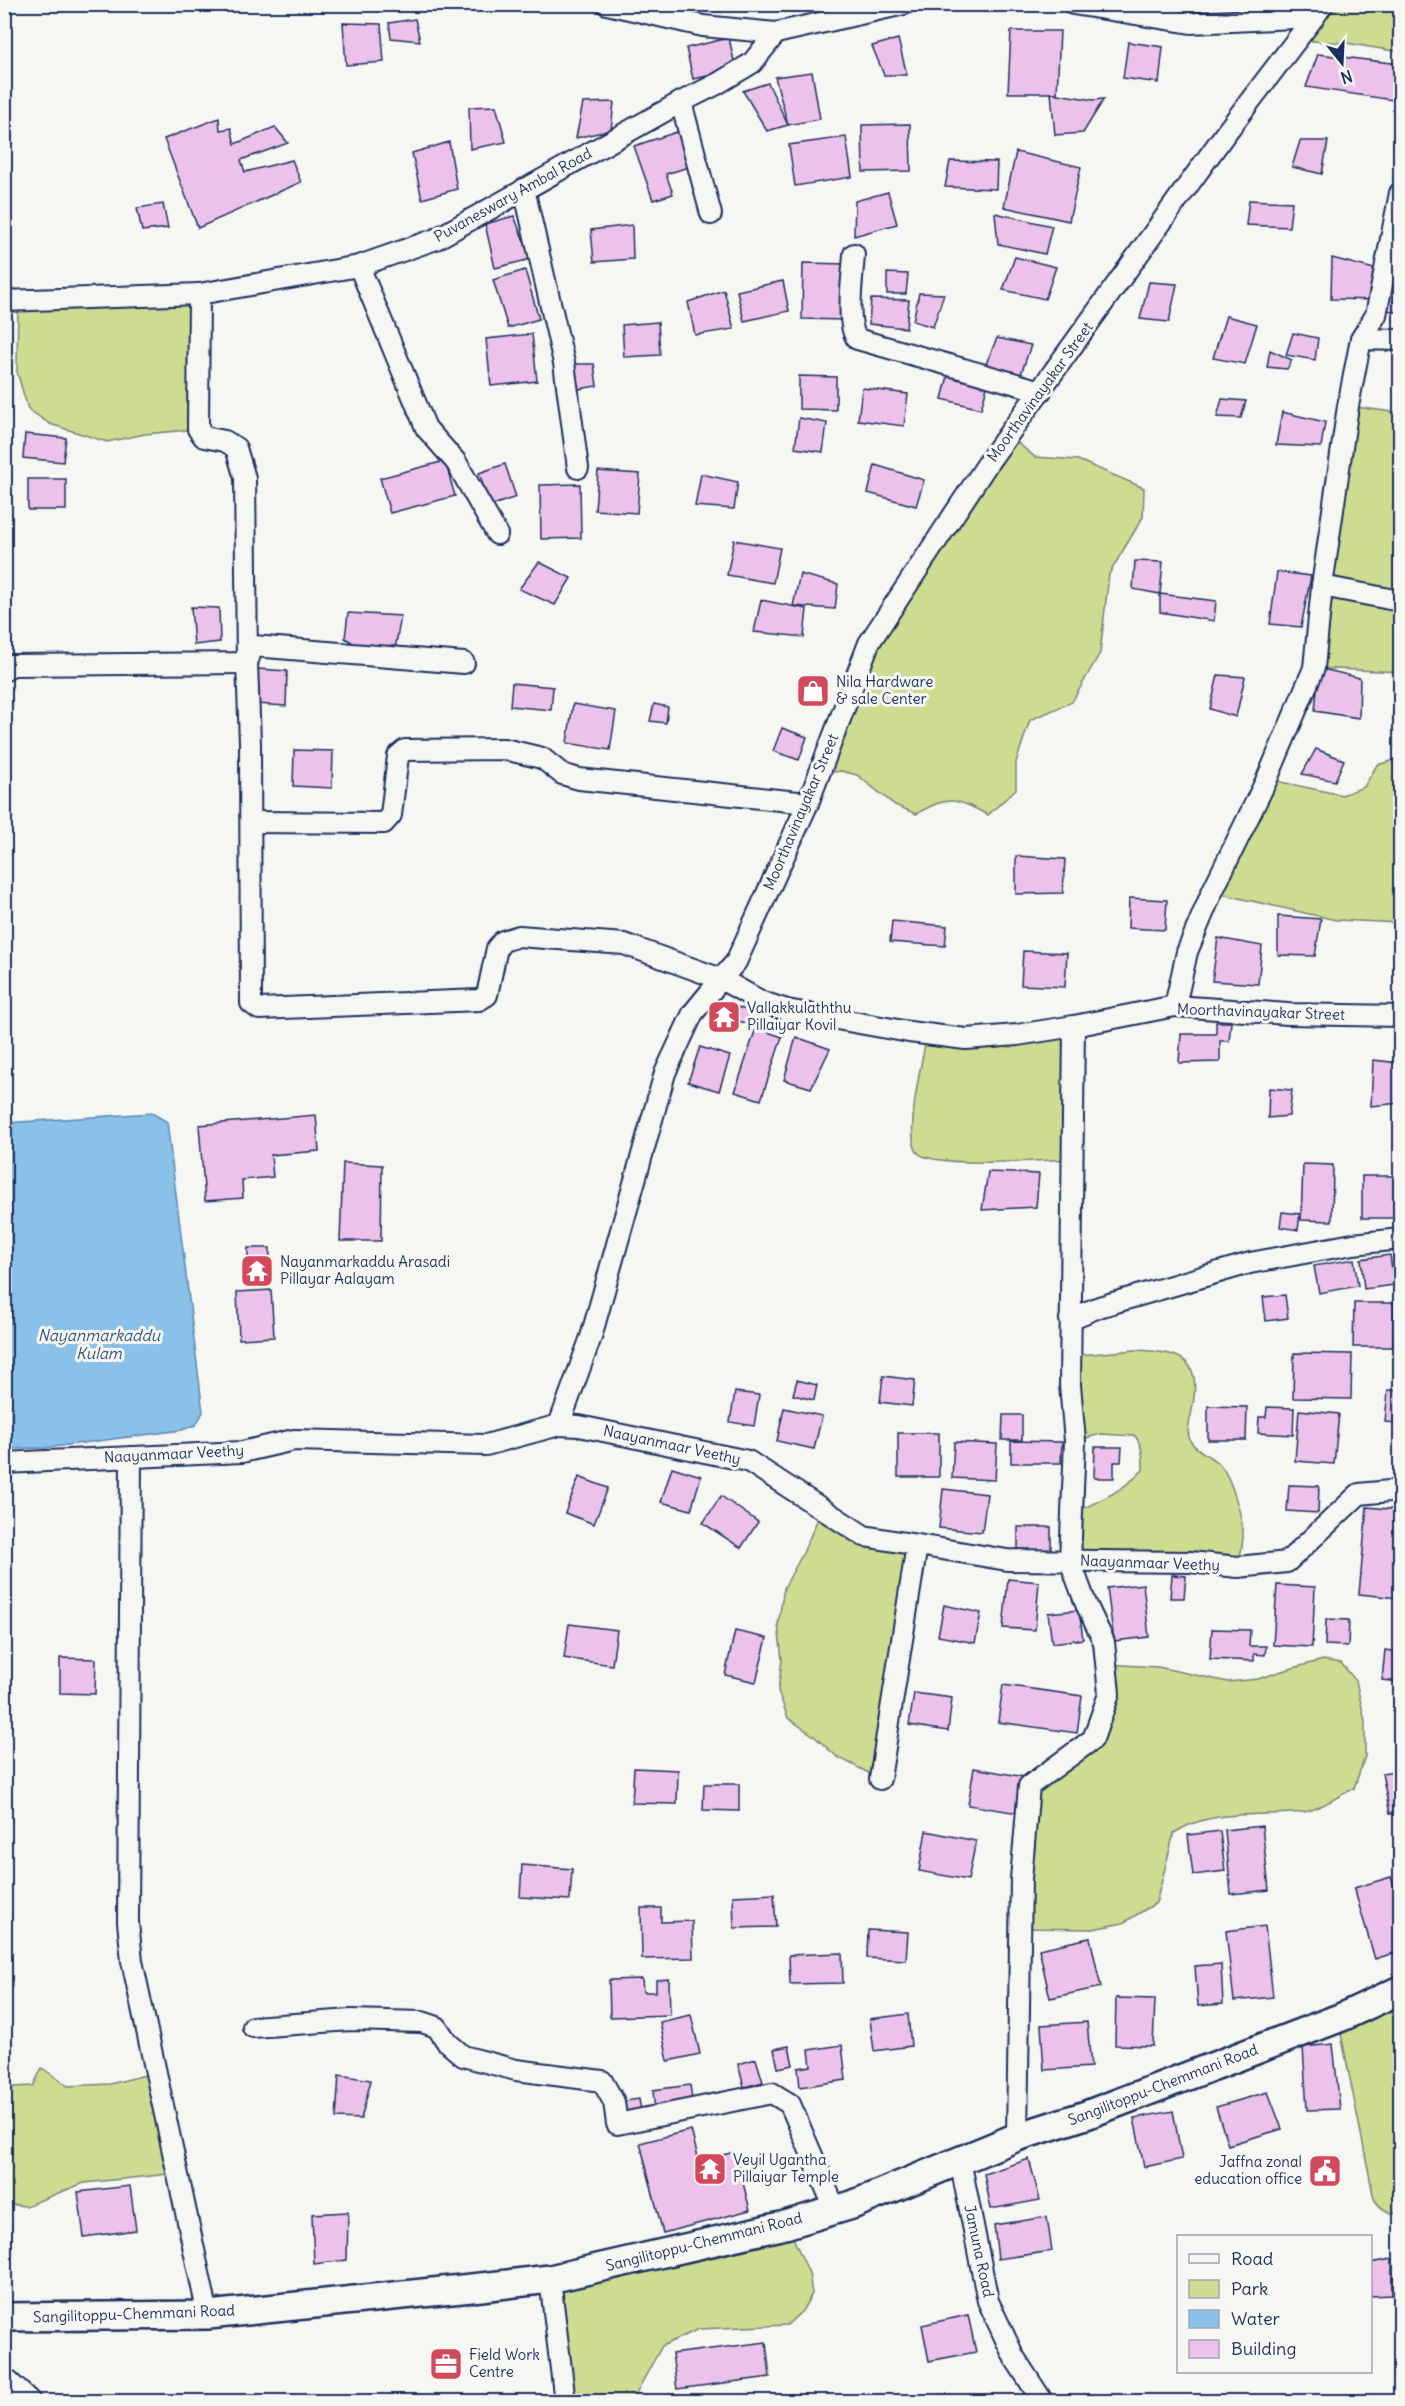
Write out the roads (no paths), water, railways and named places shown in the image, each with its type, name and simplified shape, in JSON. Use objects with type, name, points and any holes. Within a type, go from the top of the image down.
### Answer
[{"type":"main road","name":"Sangilitoppu-Chemmani Road","points":[[4,2317],[208,2315],[550,2279],[785,2225],[852,2205],[1017,2137],[1097,2111],[1342,2017],[1401,1990]]},
{"type":"street","points":[[618,5],[704,26],[776,33],[904,4]]},
{"type":"street","points":[[1073,4],[1191,23],[1318,11]]},
{"type":"street","name":"Moorthavinayakar Street","points":[[1318,11],[1225,134],[990,460],[869,643],[808,803],[736,962],[721,979],[762,1002],[787,1010],[909,1032],[966,1039],[1017,1035],[1175,1006],[1288,1014],[1401,1016]]},
{"type":"street","name":"Puvaneswary Ambal Road","points":[[4,301],[199,294],[359,266],[436,239],[717,84],[752,63],[776,33]]},
{"type":"street","points":[[681,102],[711,214]]},
{"type":"street","points":[[524,189],[564,363],[578,468]]},
{"type":"street","points":[[1175,1006],[1187,952],[1212,892],[1267,779],[1314,669],[1348,406],[1361,339],[1376,315],[1401,194]]},
{"type":"street","points":[[854,254],[851,321],[856,339],[1041,391]]},
{"type":"street","points":[[359,266],[426,428],[456,462],[496,534]]},
{"type":"street","points":[[199,294],[198,429],[204,437],[225,441],[236,448],[245,478],[251,822],[251,1003],[259,1009],[479,1000],[487,995],[497,948],[503,941],[519,936],[624,944],[721,979],[693,1013],[665,1073],[591,1337],[559,1425]]},
{"type":"street","points":[[1361,339],[1401,340]]},
{"type":"street","points":[[1323,586],[1401,601]]},
{"type":"street","points":[[247,663],[253,646],[464,663]]},
{"type":"street","points":[[4,671],[11,665],[247,663]]},
{"type":"street","points":[[251,822],[384,823],[391,815],[398,756],[405,750],[504,749],[542,758],[562,774],[579,779],[808,803]]},
{"type":"street","points":[[1017,2137],[1021,1879],[1029,1786],[1093,1739],[1109,1694],[1104,1642],[1086,1604],[1070,1561],[1075,1441],[1070,1385],[1074,1026]]},
{"type":"street","points":[[1070,1319],[1099,1307],[1251,1263],[1353,1244],[1401,1239]]},
{"type":"street","name":"Naayanmaar Veethy","points":[[4,1463],[242,1452],[294,1440],[486,1445],[559,1425],[579,1426],[748,1461],[864,1536],[1007,1560],[1190,1562],[1238,1567],[1287,1562],[1359,1494],[1401,1490]]},
{"type":"street","points":[[131,1457],[128,1922],[132,1961],[208,2315]]},
{"type":"street","points":[[880,1779],[917,1545]]},
{"type":"street","points":[[253,2027],[351,2020],[422,2022],[437,2027],[447,2042],[463,2056],[516,2070],[602,2081],[614,2102],[616,2124],[772,2093],[790,2104],[835,2209]]},
{"type":"street","name":"Jamuna Road","points":[[960,2160],[988,2301],[1014,2357],[1042,2402]]},
{"type":"street","points":[[550,2279],[565,2402]]},
{"type":"street","points":[[4,2380],[28,2402]]},
{"type":"water","name":"Nayanmarkaddu Kulam","points":[[152,1113],[167,1122],[203,1412],[196,1425],[182,1430],[45,1448],[5,1449],[5,1123]]},
{"type":"place","name":"Nila Hardware & sale Center","points":[[813,691]]},
{"type":"place","name":"Vallakkulaththu Pillaiyar Kovil","points":[[724,1017]]},
{"type":"place","name":"Nayanmarkaddu Arasadi Pillayar Aalayam","points":[[257,1271]]},
{"type":"place","name":"Veyil Ugantha Pillaiyar Temple","points":[[710,2169]]},
{"type":"place","name":"Jaffna zonal education office","points":[[1325,2171]]},
{"type":"place","name":"Field Work Centre","points":[[446,2364]]}]
